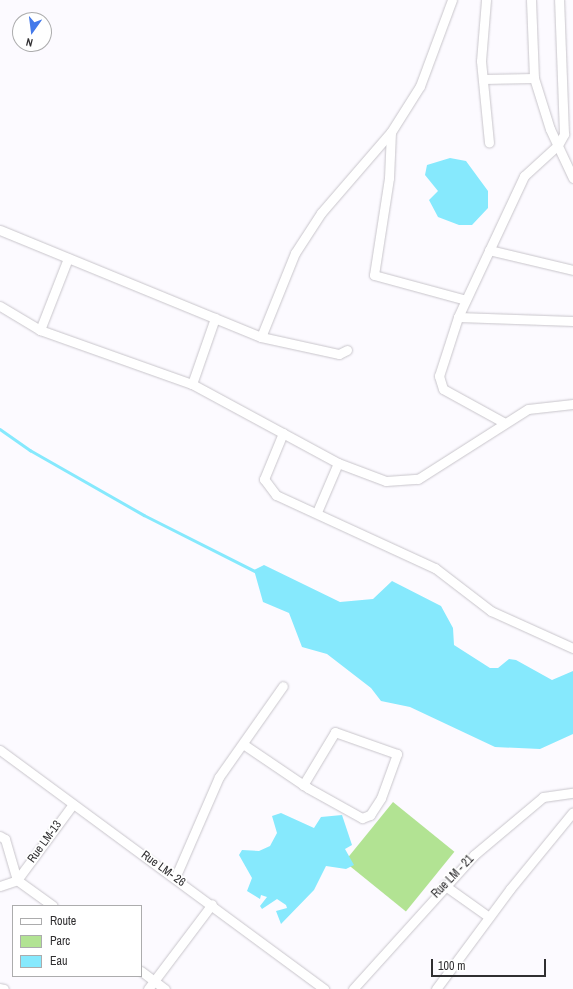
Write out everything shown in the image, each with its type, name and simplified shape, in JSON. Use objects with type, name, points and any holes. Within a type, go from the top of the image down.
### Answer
[{"type":"street","points":[[261,337],[300,247],[321,213],[391,132],[420,86],[452,0]]},
{"type":"street","points":[[486,0],[482,79],[489,143]]},
{"type":"street","points":[[531,0],[534,78],[558,145],[573,178]]},
{"type":"street","points":[[503,422],[441,385],[440,370],[458,317],[524,176],[558,145],[565,127],[560,0]]},
{"type":"street","points":[[482,79],[534,78]]},
{"type":"street","points":[[391,132],[389,178],[374,274],[466,300]]},
{"type":"street","points":[[0,230],[261,337],[339,354],[347,350]]},
{"type":"street","points":[[489,250],[573,270]]},
{"type":"street","points":[[40,330],[68,258]]},
{"type":"street","points":[[0,306],[40,330],[192,384],[338,463],[386,481],[418,479],[503,422],[528,409],[573,404]]},
{"type":"street","points":[[458,317],[573,321]]},
{"type":"street","points":[[192,384],[215,318]]},
{"type":"street","points":[[283,433],[268,466],[265,484],[276,495],[317,512],[435,568],[491,611],[516,625],[573,648]]},
{"type":"street","points":[[317,512],[338,463]]},
{"type":"street","points":[[175,878],[214,786],[283,686]]},
{"type":"street","points":[[243,744],[303,785],[367,818],[381,798],[397,754],[335,732],[303,785]]},
{"type":"street","name":"Rue LM- 26","points":[[0,750],[212,904],[324,989]]},
{"type":"street","name":"Rue LM - 21","points":[[353,989],[444,885],[543,797],[573,793]]},
{"type":"street","name":"Rue LM-13","points":[[17,880],[73,804]]},
{"type":"street","points":[[436,989],[489,917],[573,812]]},
{"type":"street","points":[[0,836],[5,839],[17,880],[52,905]]},
{"type":"street","points":[[0,886],[17,880]]},
{"type":"street","points":[[444,885],[489,917]]},
{"type":"street","points":[[148,989],[212,904]]},
{"type":"street","points":[[142,972],[165,989]]},
{"type":"street","points":[[0,988],[4,989]]},
{"type":"green space","points":[[393,802],[454,852],[406,912],[345,862]]},
{"type":"water","points":[[450,158],[466,161],[488,191],[488,208],[472,225],[459,225],[438,217],[429,200],[438,191],[425,175],[427,165]]},
{"type":"water","points":[[264,565],[340,602],[373,599],[392,581],[441,606],[453,628],[454,645],[490,668],[498,668],[509,659],[516,660],[552,680],[573,671],[573,734],[540,749],[495,747],[410,707],[381,701],[371,688],[327,654],[302,647],[289,613],[263,602],[254,570]]},
{"type":"water","points":[[281,813],[314,828],[321,817],[342,815],[352,845],[345,849],[354,865],[346,869],[326,866],[314,890],[281,924],[276,911],[287,908],[286,905],[277,899],[262,909],[260,906],[267,897],[261,895],[260,899],[247,891],[252,878],[239,855],[242,850],[259,851],[270,846],[277,833],[272,816]]},
{"type":"waterway","points":[[0,429],[30,450],[144,515],[257,572]]}]
